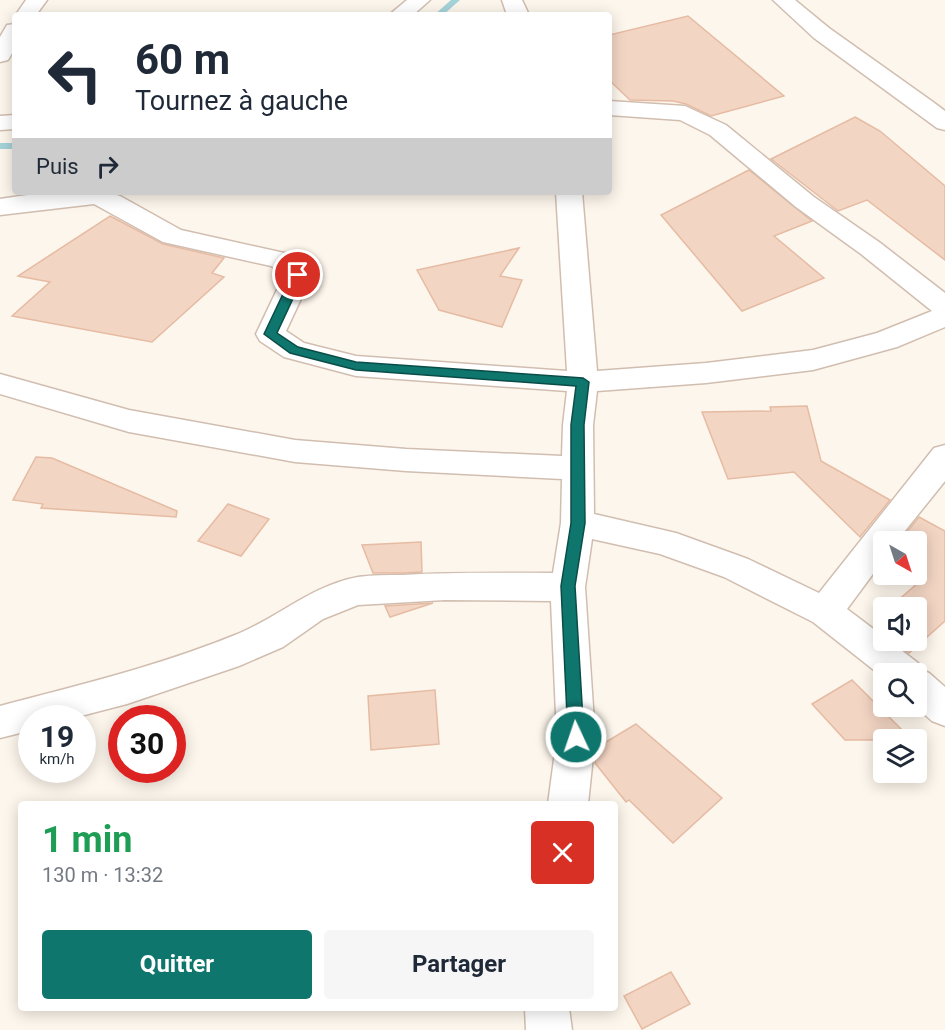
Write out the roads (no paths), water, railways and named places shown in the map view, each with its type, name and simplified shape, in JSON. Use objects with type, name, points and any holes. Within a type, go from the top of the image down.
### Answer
[{"type":"street","points":[[27,12],[37,0]]},
{"type":"street","points":[[404,12],[420,0]]},
{"type":"street","points":[[783,0],[833,44],[915,99],[945,123]]},
{"type":"street","points":[[0,55],[12,35]]},
{"type":"street","points":[[612,108],[685,113],[718,130],[806,202],[870,248],[945,307]]},
{"type":"street","points":[[568,801],[576,737],[568,586],[578,523],[576,468],[583,382],[569,195]]},
{"type":"street","points":[[0,207],[96,196],[111,201],[172,236],[286,263],[293,267],[298,275],[270,334],[294,350],[356,366],[583,382],[706,373],[813,360],[887,340],[945,316]]},
{"type":"street","points":[[0,384],[129,421],[295,451],[406,460],[576,468]]},
{"type":"street","points":[[825,612],[945,456]]},
{"type":"street","points":[[578,523],[664,542],[736,568],[825,612],[891,663]]},
{"type":"street","points":[[0,722],[127,687],[226,655],[270,638],[311,609],[332,599],[358,591],[445,586],[568,586]]},
{"type":"street","points":[[927,694],[945,710]]},
{"type":"street","points":[[547,1011],[549,1030]]},
{"type":"waterway","points":[[442,12],[456,0]]},
{"type":"waterway","points":[[0,146],[12,146]]}]
